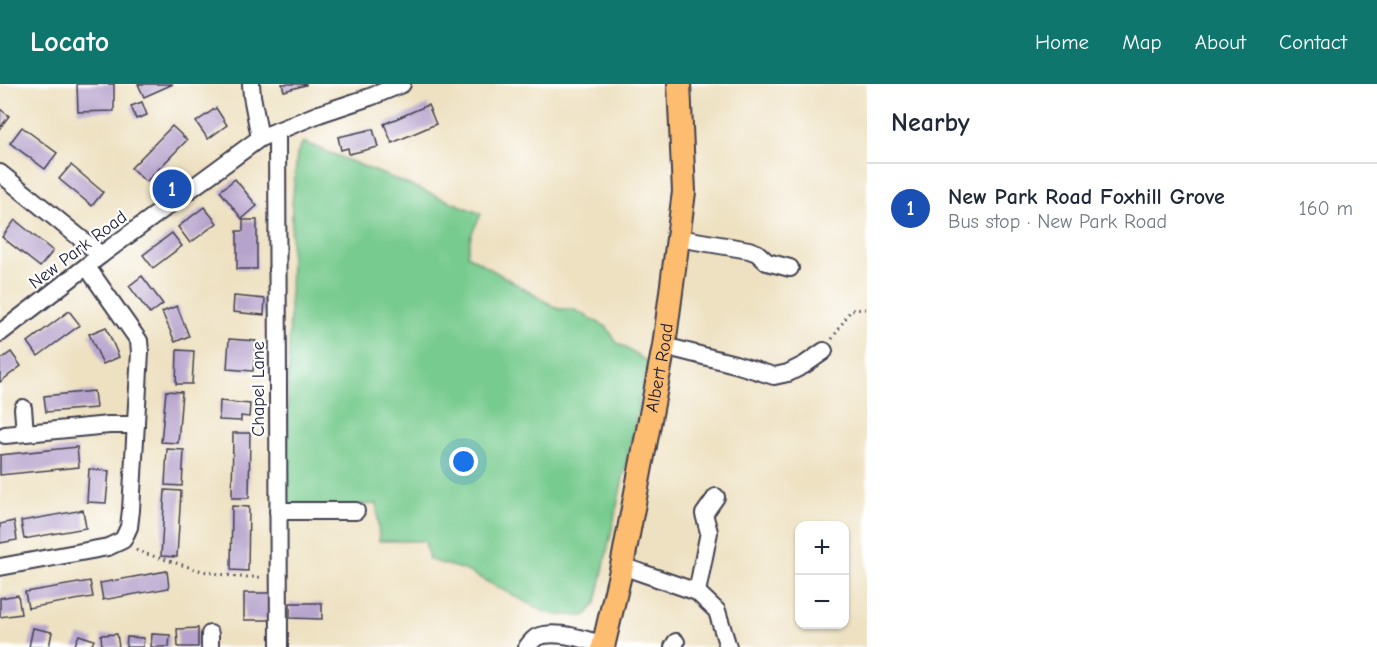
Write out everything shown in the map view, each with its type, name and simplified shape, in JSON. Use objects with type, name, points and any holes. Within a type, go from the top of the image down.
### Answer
[{"type":"main road","name":"Albert Road","points":[[603,646],[622,566],[664,346],[684,192],[679,84]]},
{"type":"street","points":[[251,84],[260,138]]},
{"type":"street","name":"New Park Road","points":[[0,333],[260,138],[402,84]]},
{"type":"street","name":"Chapel Lane","points":[[277,131],[279,647]]},
{"type":"street","points":[[0,173],[101,255]]},
{"type":"street","points":[[678,238],[749,250],[757,253],[767,262],[790,268]]},
{"type":"street","points":[[0,567],[108,547],[123,540],[129,527],[139,341],[87,267]]},
{"type":"street","points":[[664,346],[774,376],[788,373],[824,351]]},
{"type":"street","points":[[23,408],[25,433]]},
{"type":"street","points":[[5,435],[109,425],[136,425]]},
{"type":"street","points":[[697,592],[709,532],[704,514],[716,497]]},
{"type":"street","points":[[278,511],[356,511]]},
{"type":"street","points":[[622,566],[697,592],[717,611],[728,647]]},
{"type":"street","points":[[527,647],[535,638],[548,634],[569,636],[603,646]]},
{"type":"path","points":[[824,351],[851,310],[867,309]]},
{"type":"path","points":[[123,540],[140,552],[202,571],[237,577],[278,577]]},
{"type":"green space","points":[[303,142],[481,214],[471,235],[467,255],[558,309],[573,309],[607,327],[616,342],[648,362],[596,603],[585,616],[557,615],[543,611],[465,570],[429,560],[425,541],[379,541],[377,504],[286,509],[292,204],[297,154]]},
{"type":"building","points":[[77,84],[114,84],[114,111],[78,112]]},
{"type":"building","points":[[138,84],[173,84],[144,97]]},
{"type":"building","points":[[282,84],[306,84],[306,85],[284,91]]},
{"type":"building","points":[[142,102],[147,115],[136,119],[131,106]]},
{"type":"building","points":[[428,105],[436,124],[392,143],[384,124]]},
{"type":"building","points":[[216,108],[227,125],[208,139],[196,122]]},
{"type":"building","points":[[0,109],[9,116],[0,128]]},
{"type":"building","points":[[172,126],[187,140],[146,182],[131,168]]},
{"type":"building","points":[[22,127],[57,153],[45,169],[10,143]]},
{"type":"building","points":[[373,129],[378,147],[349,154],[348,148],[341,150],[338,137]]},
{"type":"building","points":[[71,165],[103,192],[92,206],[59,179]]},
{"type":"building","points":[[235,179],[257,206],[242,219],[220,191]]},
{"type":"building","points":[[204,207],[217,223],[190,243],[178,227]]},
{"type":"building","points":[[15,220],[53,251],[40,267],[2,237]]},
{"type":"building","points":[[243,220],[257,220],[257,269],[237,269],[237,231],[243,231]]},
{"type":"building","points":[[172,233],[182,246],[153,268],[143,255]]},
{"type":"building","points":[[142,276],[163,304],[150,314],[129,286]]},
{"type":"building","points":[[234,296],[265,299],[264,315],[233,312]]},
{"type":"building","points":[[177,306],[189,336],[175,342],[162,312]]},
{"type":"building","points":[[69,311],[80,325],[38,356],[28,342]]},
{"type":"building","points":[[106,327],[119,357],[103,364],[89,334]]},
{"type":"building","points":[[229,339],[256,341],[253,371],[227,369]]},
{"type":"building","points":[[177,350],[194,351],[192,384],[176,384]]},
{"type":"building","points":[[11,352],[21,366],[0,382],[0,360]]},
{"type":"building","points":[[94,391],[96,408],[46,412],[44,396]]},
{"type":"building","points":[[166,391],[182,392],[178,443],[161,442]]},
{"type":"building","points":[[220,401],[250,404],[249,417],[241,416],[241,421],[219,420]]},
{"type":"building","points":[[233,433],[250,433],[249,498],[232,498]]},
{"type":"building","points":[[77,447],[79,467],[0,475],[0,455]]},
{"type":"building","points":[[167,449],[184,450],[182,486],[165,485]]},
{"type":"building","points":[[89,469],[109,471],[106,503],[87,502]]},
{"type":"building","points":[[165,490],[181,491],[177,557],[161,556]]},
{"type":"building","points":[[232,506],[249,507],[248,571],[231,570]]},
{"type":"building","points":[[83,510],[86,528],[24,539],[21,521]]},
{"type":"building","points":[[14,521],[17,540],[0,543],[0,524]]},
{"type":"building","points":[[167,571],[169,588],[103,600],[100,583]]},
{"type":"building","points":[[90,581],[93,597],[28,608],[25,592]]},
{"type":"building","points":[[244,593],[270,593],[271,620],[244,620]]},
{"type":"building","points":[[18,595],[21,614],[0,617],[0,598]]},
{"type":"building","points":[[290,603],[322,603],[322,619],[290,618]]},
{"type":"building","points":[[33,628],[52,632],[49,647],[29,647]]},
{"type":"building","points":[[198,628],[198,647],[178,647],[177,629]]},
{"type":"building","points":[[117,634],[119,647],[102,647],[101,635]]},
{"type":"building","points":[[152,634],[170,635],[169,647],[151,647]]},
{"type":"building","points":[[79,635],[94,640],[91,647],[74,647]]},
{"type":"building","points":[[127,637],[144,638],[143,647],[126,647]]},
{"type":"place","name":"New Park Road Foxhill Grove","points":[[172,189]]}]
